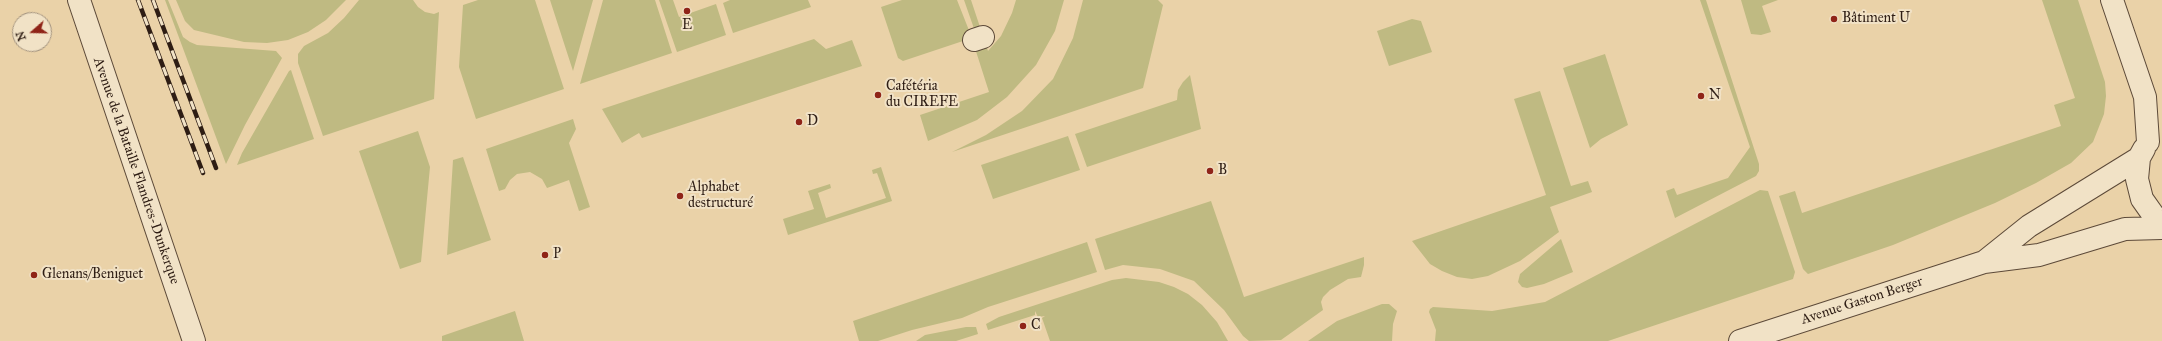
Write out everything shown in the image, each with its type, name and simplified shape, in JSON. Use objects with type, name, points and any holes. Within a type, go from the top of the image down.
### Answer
[{"type":"street","name":"Avenue de la Bataille Flandres-Dunkerque","points":[[80,0],[194,341]]},
{"type":"street","points":[[2112,0],[2145,97],[2150,143],[2137,179],[2142,199],[2154,216],[2162,221]]},
{"type":"street","name":"Avenue Gaston Berger","points":[[1984,262],[2029,226],[2150,143]]},
{"type":"street","name":"Avenue Gaston Berger","points":[[1740,341],[1984,262],[2039,255],[2125,229],[2162,228]]},
{"type":"shaded area","points":[[165,0],[168,0],[183,37],[190,42],[197,45],[276,51],[282,58],[245,125],[226,164]]},
{"type":"shaded area","points":[[176,0],[346,0],[326,20],[308,32],[288,40],[267,43],[244,42],[194,30],[185,21]]},
{"type":"shaded area","points":[[359,0],[413,0],[418,7],[425,12],[434,14],[439,12],[434,99],[323,136],[298,63],[298,54],[304,46],[328,33],[344,18]]},
{"type":"shaded area","points":[[478,0],[535,0],[564,89],[476,119],[459,67],[463,5]]},
{"type":"shaded area","points":[[550,0],[593,0],[573,71]]},
{"type":"shaded area","points":[[603,0],[655,0],[672,53],[580,84]]},
{"type":"shaded area","points":[[659,0],[673,0],[679,17],[716,4],[726,35],[677,52]]},
{"type":"shaded area","points":[[730,0],[808,0],[811,7],[733,33],[723,3]]},
{"type":"shaded area","points":[[902,0],[957,0],[972,38],[903,61],[898,58],[881,7]]},
{"type":"shaded area","points":[[964,0],[971,0],[988,51],[1001,36],[1012,13],[1016,0],[1064,0],[1055,31],[1036,65],[1007,97],[977,120],[928,141],[920,115],[989,92],[973,42],[978,40]]},
{"type":"shaded area","points":[[1083,0],[1158,0],[1163,5],[1143,88],[952,152],[986,135],[1022,111],[1053,79],[1073,38]]},
{"type":"shaded area","points":[[1700,0],[1706,0],[1759,164],[1759,171],[1756,176],[1675,218],[1666,191],[1674,188],[1677,195],[1728,178],[1750,147]]},
{"type":"shaded area","points":[[1741,0],[1778,0],[1762,6],[1771,32],[1761,35],[1751,34]]},
{"type":"shaded area","points":[[2042,0],[2078,0],[2105,82],[2106,96],[2104,114],[2093,142],[2071,163],[2036,183],[1995,203],[1893,245],[1808,274],[1803,269],[1779,196],[1795,191],[1802,213],[2061,126],[2054,105],[2075,98]]},
{"type":"shaded area","points":[[1412,19],[1421,21],[1432,52],[1389,66],[1377,31]]},
{"type":"shaded area","points":[[814,39],[826,49],[852,40],[862,66],[642,138],[639,133],[622,143],[602,109]]},
{"type":"shaded area","points":[[1605,54],[1628,125],[1601,139],[1590,148],[1563,68]]},
{"type":"shaded area","points":[[291,70],[314,139],[237,165],[242,153],[289,71]]},
{"type":"shaded area","points":[[1190,75],[1201,129],[1087,167],[1075,134],[1177,100],[1178,90]]},
{"type":"shaded area","points":[[1540,91],[1571,186],[1588,181],[1592,192],[1550,207],[1559,232],[1520,261],[1488,276],[1472,279],[1457,277],[1430,264],[1412,241],[1546,195],[1514,99]]},
{"type":"shaded area","points":[[573,119],[576,129],[569,143],[590,207],[579,211],[569,180],[547,188],[542,179],[530,172],[517,174],[510,180],[505,189],[499,191],[486,149]]},
{"type":"shaded area","points":[[418,131],[430,167],[421,262],[400,269],[359,151]]},
{"type":"shaded area","points":[[1068,136],[1080,170],[993,199],[981,165]]},
{"type":"shaded area","points":[[463,157],[491,240],[447,255],[453,160]]},
{"type":"shaded area","points":[[881,167],[892,201],[788,235],[783,219],[814,209],[808,191],[830,184],[831,188],[818,193],[826,218],[886,198],[877,173],[873,174],[872,170]]},
{"type":"shaded area","points":[[1760,190],[1768,191],[1795,272],[1793,279],[1608,341],[1435,341],[1436,330],[1429,312],[1433,307],[1492,311],[1545,302]]},
{"type":"shaded area","points":[[1211,201],[1244,297],[1364,257],[1361,277],[1348,279],[1330,290],[1323,297],[1321,302],[1323,310],[1281,340],[1249,341],[1243,336],[1224,310],[1194,281],[1160,269],[1123,265],[1105,270],[1095,239]]},
{"type":"shaded area","points":[[1561,239],[1573,272],[1544,284],[1527,288],[1522,287],[1518,282],[1520,274]]},
{"type":"shaded area","points":[[1087,242],[1097,272],[988,307],[962,318],[912,330],[878,341],[859,341],[853,321]]},
{"type":"shaded area","points":[[1126,278],[1159,282],[1188,294],[1202,305],[1217,322],[1228,341],[1050,341],[1042,318],[1045,316],[1038,317],[1035,311],[1035,315],[988,330],[986,324],[999,317],[1112,280]]},
{"type":"shaded area","points":[[1382,304],[1389,304],[1397,311],[1393,324],[1392,341],[1308,341],[1337,321]]},
{"type":"shaded area","points":[[515,311],[524,341],[442,341],[442,336]]},
{"type":"shaded area","points":[[966,327],[976,327],[978,334],[956,341],[916,341],[925,335]]},
{"type":"railway","points":[[138,0],[203,173]]},
{"type":"railway","points":[[153,0],[216,168]]},
{"type":"place","name":"E","points":[[687,11]]},
{"type":"place","name":"Bâtiment U","points":[[1834,19]]},
{"type":"place","name":"Cafétéria du CIREFE","points":[[878,95]]},
{"type":"place","name":"N","points":[[1701,96]]},
{"type":"place","name":"D","points":[[799,122]]},
{"type":"place","name":"B","points":[[1210,171]]},
{"type":"place","name":"Alphabet destructuré","points":[[680,196]]},
{"type":"place","name":"P","points":[[545,255]]},
{"type":"place","name":"Glenans/Beniguet","points":[[34,275]]},
{"type":"place","name":"C","points":[[1023,326]]}]
